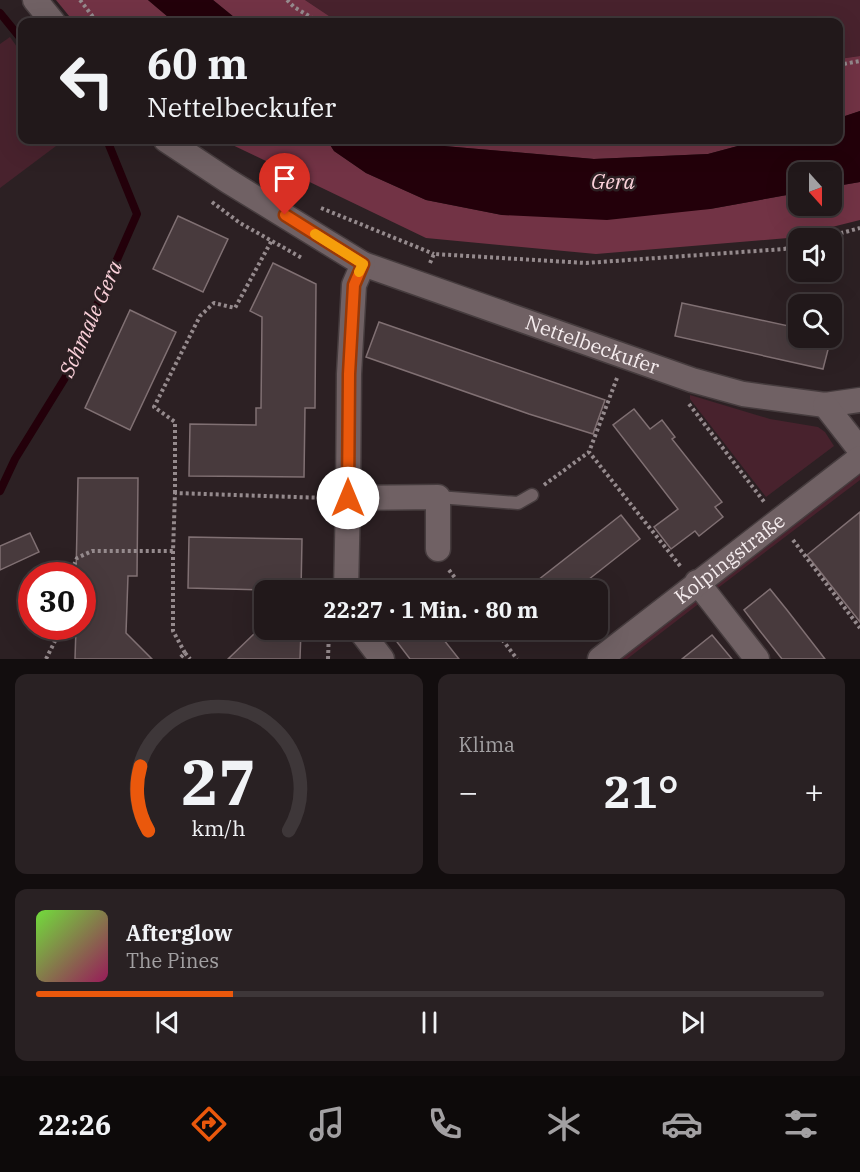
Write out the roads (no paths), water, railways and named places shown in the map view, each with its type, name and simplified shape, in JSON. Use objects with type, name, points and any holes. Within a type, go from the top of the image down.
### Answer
[{"type":"street","points":[[34,0],[50,18]]},
{"type":"street","name":"Nettelbeckufer","points":[[172,144],[363,264],[692,381],[743,394],[825,405],[860,400]]},
{"type":"street","points":[[346,580],[349,374],[354,285],[363,264]]},
{"type":"street","points":[[825,405],[860,450]]},
{"type":"street","name":"Kolpingstraße","points":[[600,659],[696,583],[784,529],[860,458]]},
{"type":"street","points":[[348,498],[438,497],[438,549]]},
{"type":"street","points":[[696,583],[757,659]]},
{"type":"street","points":[[368,640],[382,659]]},
{"type":"lane","points":[[438,497],[518,502],[532,495]]},
{"type":"water","points":[[148,0],[213,0],[235,18],[169,18]]},
{"type":"water","name":"Gera","points":[[860,111],[860,182],[842,185],[842,162],[788,162],[788,195],[710,209],[607,220],[502,215],[426,200],[366,173],[334,151],[330,144],[438,144],[594,159],[708,154],[745,144],[843,144],[843,117]]},
{"type":"waterway","name":"Schmale Gera","points":[[0,13],[18,35]]},
{"type":"waterway","name":"Schmale Gera","points":[[0,491],[15,459],[65,378],[137,214],[109,144]]}]
